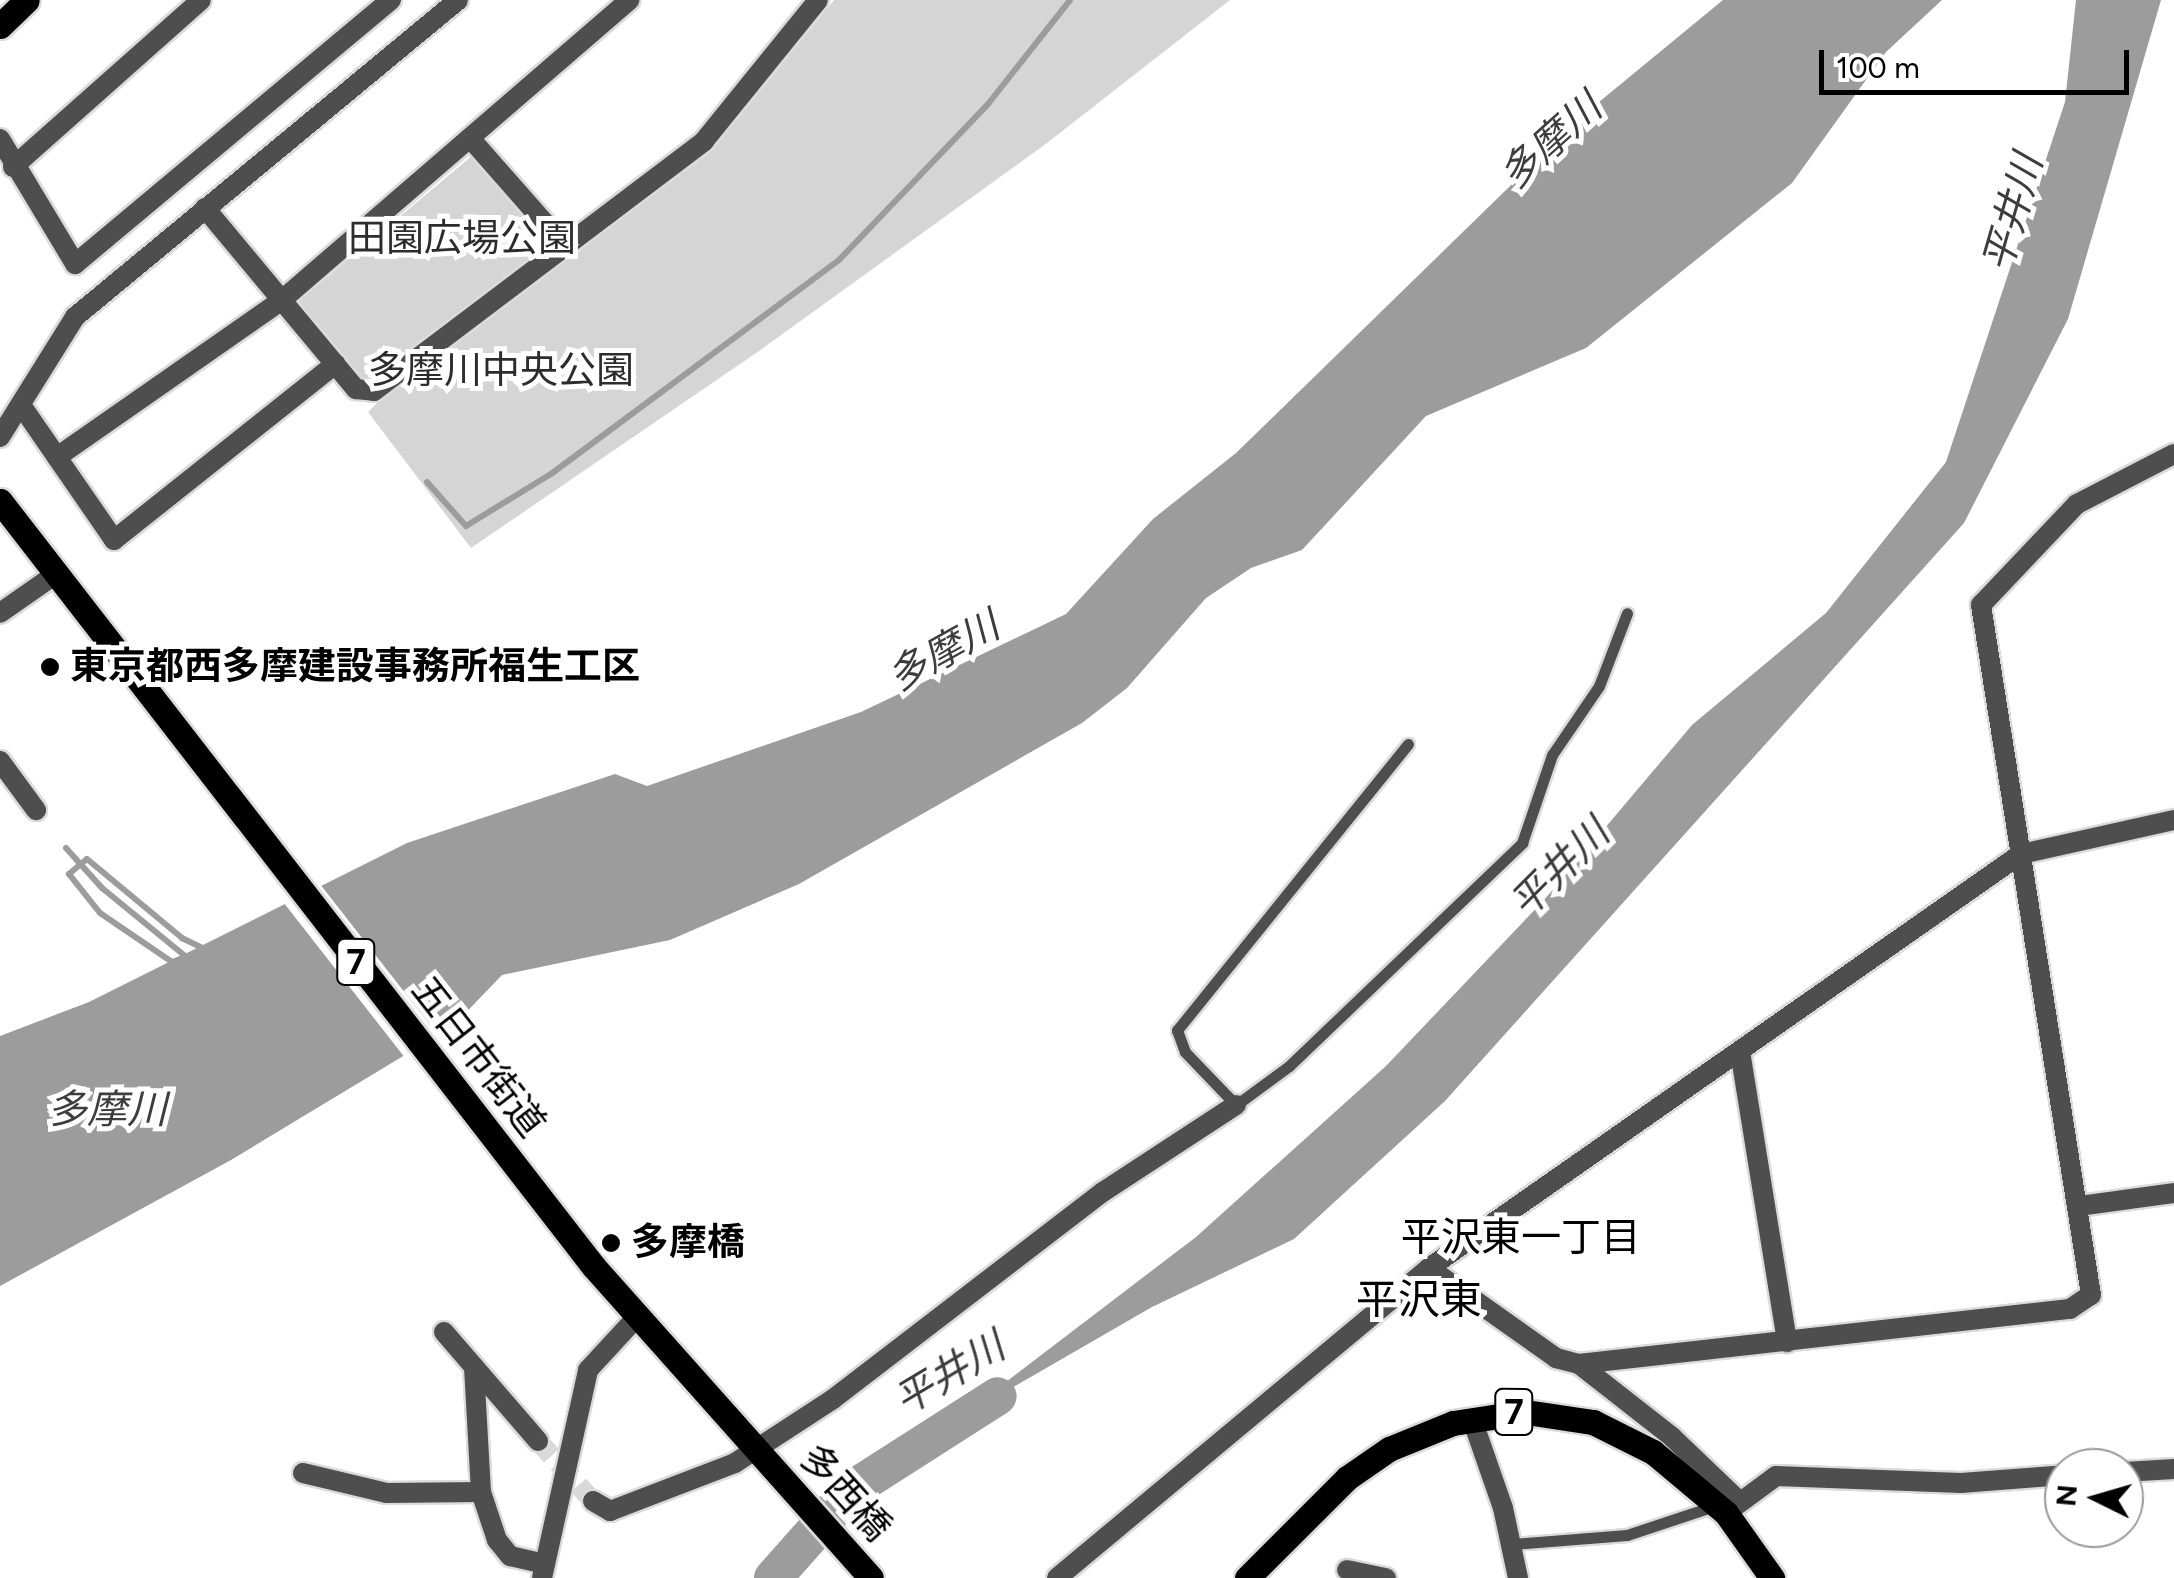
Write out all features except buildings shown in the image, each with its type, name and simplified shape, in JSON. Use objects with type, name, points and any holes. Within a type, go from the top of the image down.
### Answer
[{"type":"main road","points":[[0,26],[27,0]]},
{"type":"main road","name":"五日市街道","points":[[0,501],[548,1208],[636,1318],[759,1454]]},
{"type":"main road","name":"7","points":[[1247,1578],[1375,1458],[1420,1434],[1472,1419],[1526,1412],[1604,1426],[1654,1452],[1727,1506],[1772,1578]]},
{"type":"main road","name":"多西橋","points":[[759,1454],[871,1578]]},
{"type":"street","points":[[13,167],[201,0]]},
{"type":"street","points":[[0,139],[13,167],[75,264],[391,0]]},
{"type":"street","points":[[0,437],[75,317],[458,0]]},
{"type":"street","points":[[56,457],[282,300],[630,0]]},
{"type":"street","points":[[205,208],[356,389],[374,390],[704,142],[818,0]]},
{"type":"street","points":[[470,138],[565,246]]},
{"type":"street","points":[[21,406],[114,540],[335,364]]},
{"type":"street","points":[[1429,1268],[1556,1358],[1579,1364],[2084,1304],[2093,1284],[1981,605],[2077,504],[2174,454]]},
{"type":"street","points":[[0,613],[56,574]]},
{"type":"street","points":[[0,762],[36,810]]},
{"type":"street","points":[[1057,1578],[1429,1268],[2021,854],[2174,820]]},
{"type":"street","points":[[1740,1051],[1787,1342]]},
{"type":"street","points":[[601,1506],[692,1483],[759,1454],[1103,1192],[1236,1105]]},
{"type":"street","points":[[2079,1206],[2174,1193]]},
{"type":"street","points":[[474,1367],[481,1492],[502,1549],[544,1571],[588,1370],[636,1318]]},
{"type":"street","points":[[444,1332],[538,1441]]},
{"type":"street","points":[[1579,1364],[1672,1437],[1727,1506],[1776,1476],[1961,1482],[2044,1476]]},
{"type":"street","points":[[1472,1419],[1513,1544],[1518,1578]]},
{"type":"street","points":[[2144,1471],[2174,1470]]},
{"type":"street","points":[[303,1473],[386,1493],[481,1492]]},
{"type":"street","points":[[1346,1570],[1386,1578]]},
{"type":"lane","points":[[1408,744],[1177,1030],[1185,1052],[1236,1105],[1289,1066],[1522,843],[1552,755],[1600,686],[1627,614]]},
{"type":"lane","points":[[1513,1544],[1627,1535],[1727,1506]]},
{"type":"green space","name":"多摩川中央公園","points":[[834,0],[1230,0],[1047,143],[759,351],[471,548],[368,412],[378,402],[298,302],[473,155],[565,261],[711,152]]},
{"type":"water","name":"多摩川","points":[[1723,0],[1942,0],[1886,52],[1792,183],[1586,348],[1426,416],[1302,550],[1251,568],[1206,598],[1127,688],[1082,723],[799,884],[670,940],[502,975],[453,1026],[231,1160],[0,1286],[0,1036],[89,1002],[407,843],[615,774],[647,786],[861,712],[1066,614],[1153,519],[1236,453],[1582,116]]},
{"type":"water","points":[[2076,0],[2161,0],[2068,319],[1964,523],[1445,1101],[1294,1239],[1152,1307],[956,1420],[1196,1237],[1386,1066],[1544,900],[1692,725],[1826,613],[1946,462],[2065,102]]},
{"type":"pier","points":[[316,879],[440,1038],[409,1063],[284,904]]},
{"type":"waterway","points":[[427,482],[466,526],[551,474],[839,260],[988,104],[1070,0]]},
{"type":"waterway","points":[[66,848],[102,888],[185,956]]},
{"type":"waterway","points":[[87,859],[182,938],[205,949],[172,962],[100,913],[69,874],[87,859]]},
{"type":"waterway","name":"平井川","points":[[773,1578],[851,1490],[998,1396]]},
{"type":"tunnel","points":[[538,1441],[593,1501]]},
{"type":"place","name":"東京都西多摩建設事務所福生工区","points":[[50,667]]},
{"type":"place","name":"多摩橋","points":[[611,1243]]},
{"type":"district","name":"平沢東一丁目","points":[[1521,1237]]},
{"type":"district","name":"平沢東","points":[[1419,1300]]},
{"type":"park label","name":"田園広場公園","points":[[462,239]]}]
